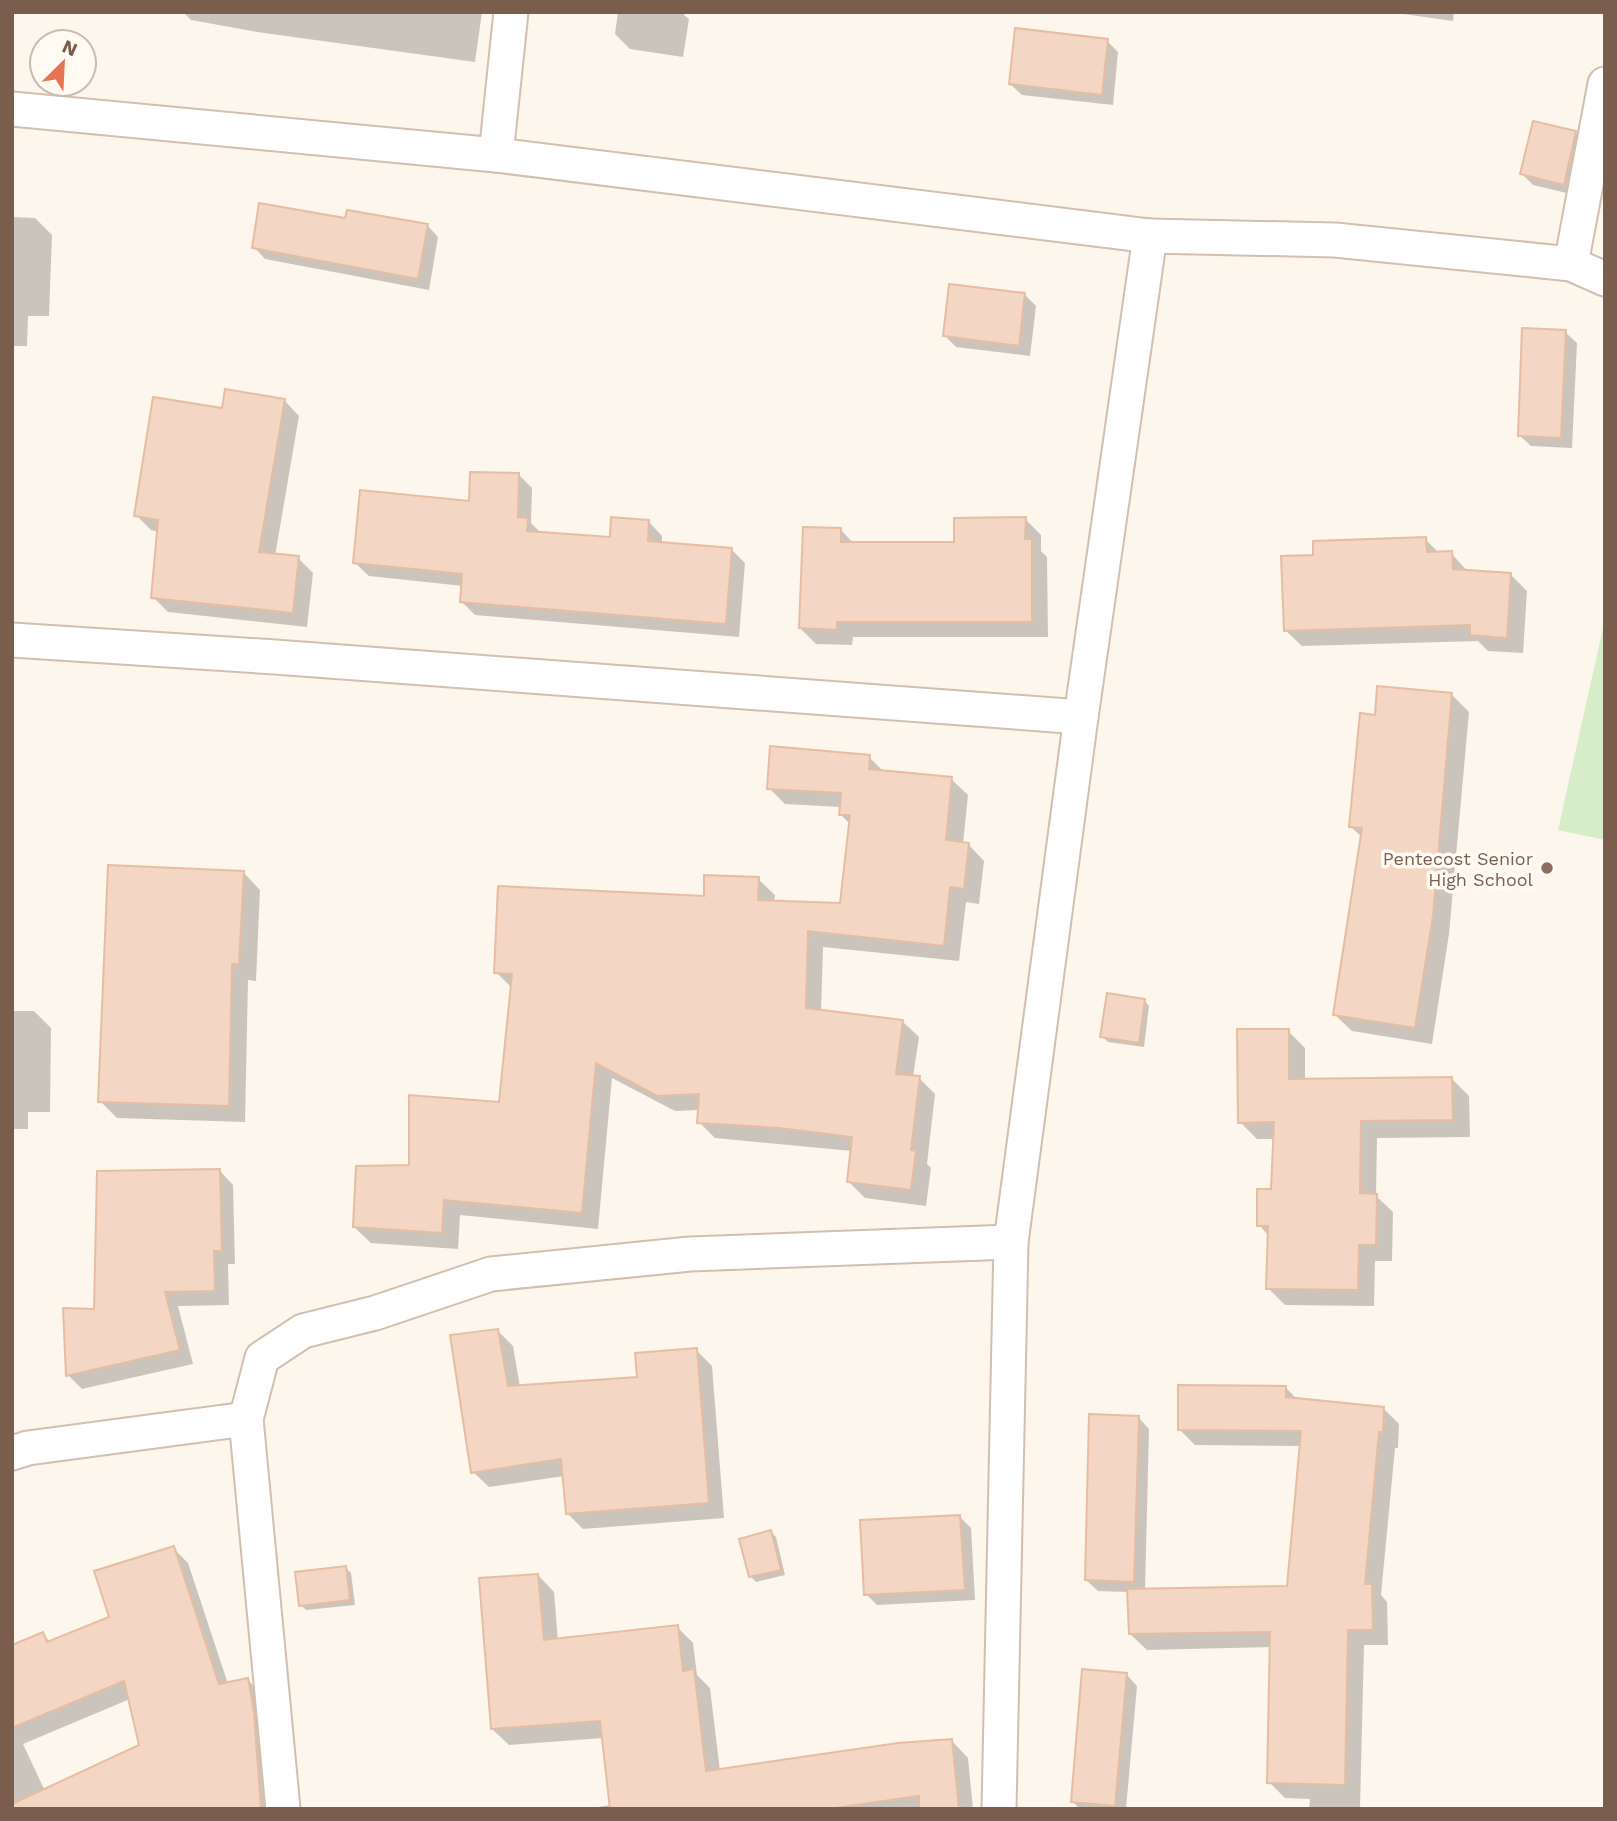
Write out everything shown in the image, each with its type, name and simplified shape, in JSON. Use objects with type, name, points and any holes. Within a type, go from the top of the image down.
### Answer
[{"type":"street","points":[[496,155],[512,12]]},
{"type":"street","points":[[1571,264],[1605,84]]},
{"type":"street","points":[[12,108],[496,155],[1150,236],[1335,240],[1571,264],[1605,279]]},
{"type":"street","points":[[999,1809],[1011,1242],[1081,717],[1150,236]]},
{"type":"street","points":[[12,640],[1081,717]]},
{"type":"street","points":[[283,1809],[246,1419],[262,1358],[303,1331],[375,1313],[491,1274],[690,1254],[1011,1242]]},
{"type":"street","points":[[12,1453],[28,1448],[246,1419]]},
{"type":"green space","points":[[1605,619],[1605,840],[1558,830]]},
{"type":"building","points":[[1015,28],[1108,39],[1102,95],[1009,84]]},
{"type":"building","points":[[1533,121],[1576,131],[1564,185],[1520,174]]},
{"type":"building","points":[[259,203],[345,218],[347,210],[428,224],[418,279],[252,248]]},
{"type":"building","points":[[949,284],[1025,293],[1019,346],[943,336]]},
{"type":"building","points":[[1522,328],[1566,330],[1561,438],[1518,436]]},
{"type":"building","points":[[225,389],[285,399],[259,552],[299,556],[293,613],[151,598],[158,520],[134,516],[153,397],[222,408]]},
{"type":"building","points":[[470,472],[519,473],[518,517],[528,518],[527,531],[610,537],[611,517],[649,520],[648,541],[732,548],[726,624],[460,602],[462,574],[353,563],[360,490],[469,501]]},
{"type":"building","points":[[1026,517],[1025,539],[1032,539],[1032,622],[837,622],[837,630],[799,628],[803,527],[841,528],[841,542],[954,542],[954,518]]},
{"type":"building","points":[[1426,537],[1427,552],[1452,551],[1453,569],[1511,573],[1507,638],[1470,635],[1470,625],[1284,631],[1281,556],[1313,555],[1313,541]]},
{"type":"building","points":[[1377,686],[1452,693],[1433,916],[1415,1028],[1333,1015],[1362,828],[1349,827],[1360,713],[1375,715]]},
{"type":"building","points":[[770,746],[870,755],[869,769],[952,777],[946,840],[969,843],[964,889],[950,887],[944,946],[808,931],[806,1008],[903,1020],[896,1074],[920,1076],[911,1150],[916,1151],[911,1190],[847,1182],[852,1137],[779,1128],[697,1123],[699,1094],[657,1096],[596,1063],[582,1213],[444,1200],[442,1233],[353,1227],[356,1166],[409,1165],[409,1095],[499,1102],[512,974],[494,973],[498,886],[704,896],[704,875],[759,877],[758,900],[840,903],[850,815],[839,815],[841,793],[767,789]]},
{"type":"building","points":[[108,865],[244,871],[239,964],[232,964],[229,1106],[98,1102]]},
{"type":"building","points":[[1107,993],[1145,999],[1139,1043],[1100,1037]]},
{"type":"building","points":[[1237,1029],[1289,1029],[1289,1079],[1452,1077],[1453,1120],[1361,1121],[1360,1193],[1377,1194],[1376,1245],[1359,1245],[1358,1290],[1266,1289],[1268,1226],[1257,1226],[1257,1189],[1271,1189],[1274,1122],[1238,1123]]},
{"type":"building","points":[[220,1169],[222,1251],[214,1251],[215,1291],[165,1292],[180,1350],[66,1376],[63,1308],[94,1309],[97,1171]]},
{"type":"building","points":[[498,1329],[508,1386],[637,1377],[635,1353],[697,1348],[709,1503],[566,1514],[561,1459],[471,1473],[450,1335]]},
{"type":"building","points":[[1178,1385],[1286,1386],[1286,1397],[1384,1407],[1383,1432],[1379,1432],[1365,1584],[1372,1584],[1373,1630],[1348,1630],[1345,1785],[1267,1783],[1270,1632],[1129,1634],[1127,1589],[1287,1586],[1301,1431],[1178,1430]]},
{"type":"building","points":[[1089,1414],[1139,1416],[1134,1582],[1085,1580]]},
{"type":"building","points":[[960,1515],[965,1590],[864,1595],[860,1520]]},
{"type":"building","points":[[771,1530],[781,1570],[749,1577],[739,1539]]},
{"type":"building","points":[[174,1546],[219,1684],[248,1678],[254,1712],[261,1809],[12,1809],[12,1804],[139,1745],[124,1681],[12,1728],[12,1645],[43,1632],[47,1642],[109,1617],[94,1571]]},
{"type":"building","points":[[346,1566],[350,1600],[299,1606],[295,1572]]},
{"type":"building","points":[[538,1574],[544,1640],[678,1625],[683,1671],[694,1669],[706,1771],[898,1743],[952,1739],[959,1809],[919,1809],[919,1796],[829,1809],[610,1809],[600,1721],[491,1729],[479,1578]]},
{"type":"building","points":[[1082,1669],[1127,1673],[1115,1806],[1071,1802]]},
{"type":"place","name":"Pentecost Senior High School","points":[[1547,868]]}]
